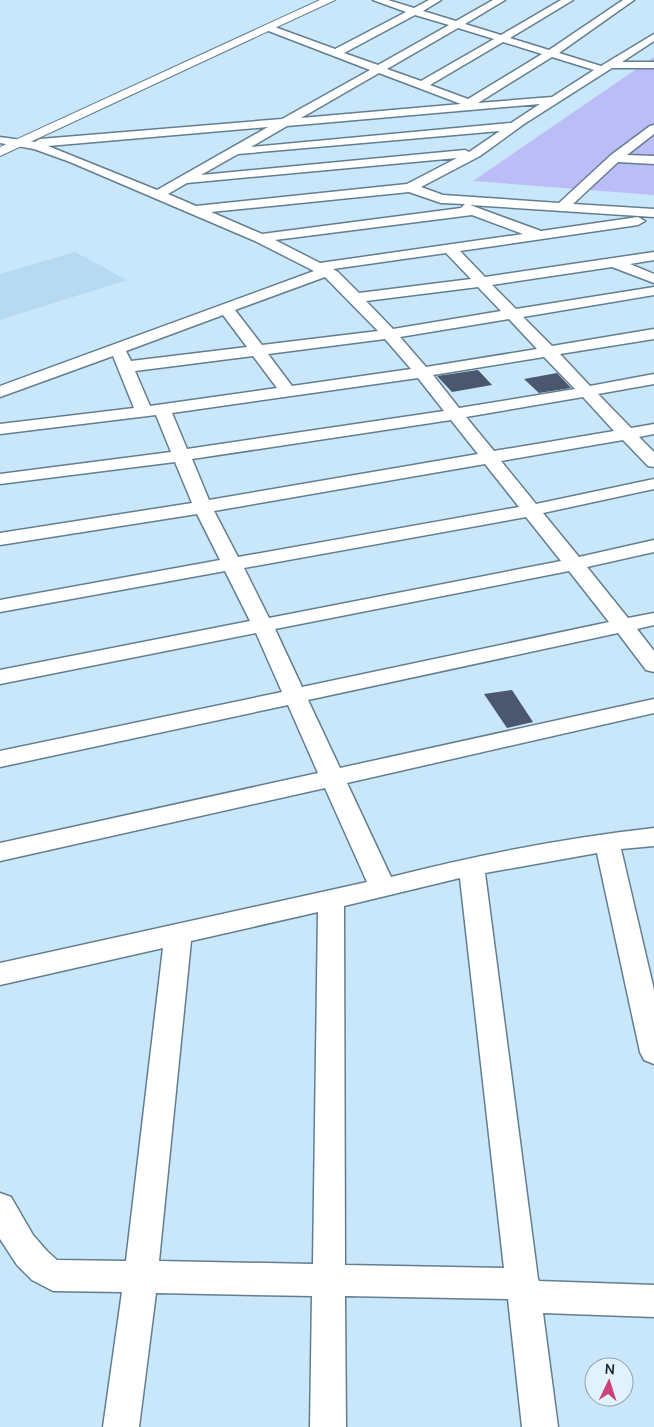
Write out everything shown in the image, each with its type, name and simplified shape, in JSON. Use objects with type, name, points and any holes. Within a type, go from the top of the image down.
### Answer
[{"type":"street","points":[[1,144],[316,0]]},
{"type":"street","points":[[24,143],[329,0]]},
{"type":"street","points":[[378,0],[550,54],[608,68],[654,65]]},
{"type":"street","points":[[335,52],[436,0]]},
{"type":"street","points":[[157,195],[500,0]]},
{"type":"street","points":[[422,85],[568,0]]},
{"type":"street","points":[[473,104],[629,0]]},
{"type":"street","points":[[269,28],[473,104],[517,124]]},
{"type":"street","points":[[192,210],[410,188],[476,153],[517,124],[608,68],[654,37]]},
{"type":"street","points":[[397,112],[433,89]]},
{"type":"street","points":[[1,144],[288,122],[473,104],[556,100]]},
{"type":"street","points":[[234,152],[517,124]]},
{"type":"street","points":[[562,207],[615,158],[654,128]]},
{"type":"street","points":[[24,143],[74,159],[260,238],[324,269],[357,298],[423,372],[654,665]]},
{"type":"street","points":[[182,181],[476,153]]},
{"type":"street","points":[[615,158],[654,160]]},
{"type":"street","points":[[410,188],[541,236]]},
{"type":"street","points":[[441,199],[654,213]]},
{"type":"street","points":[[260,238],[474,211]]},
{"type":"street","points":[[0,392],[226,308],[324,269],[654,219]]},
{"type":"street","points":[[450,249],[654,462]]},
{"type":"street","points":[[357,298],[654,256]]},
{"type":"street","points":[[613,262],[654,279]]},
{"type":"street","points":[[125,367],[390,334],[654,291]]},
{"type":"street","points":[[226,308],[288,392]]},
{"type":"street","points":[[0,430],[288,392],[653,336]]},
{"type":"street","points":[[117,348],[125,367],[182,456],[203,507],[262,624],[383,888]]},
{"type":"street","points":[[0,479],[182,456],[457,415],[654,379]]},
{"type":"street","points":[[0,539],[203,507],[654,429]]},
{"type":"street","points":[[0,606],[532,510],[654,484]]},
{"type":"street","points":[[0,677],[575,564],[654,546]]},
{"type":"street","points":[[0,759],[624,627],[654,619]]},
{"type":"street","points":[[0,852],[654,706]]},
{"type":"street","points":[[0,974],[383,888],[471,866],[607,842],[654,837]]},
{"type":"street","points":[[607,842],[654,1052]]},
{"type":"street","points":[[471,866],[525,1290],[540,1427]]},
{"type":"street","points":[[328,1427],[331,899]]},
{"type":"street","points":[[121,1427],[141,1277],[178,934]]},
{"type":"street","points":[[0,1208],[25,1253],[41,1269],[52,1275],[329,1280],[525,1290],[654,1301]]},
{"type":"shaded area","points":[[654,57],[654,195],[473,181]]},
{"type":"shaded area","points":[[75,252],[127,280],[0,320],[0,274]]},
{"type":"building","points":[[478,370],[492,385],[452,392],[437,376]]},
{"type":"building","points":[[557,373],[571,388],[539,393],[524,379]]},
{"type":"building","points":[[512,690],[533,722],[507,728],[484,694]]}]
